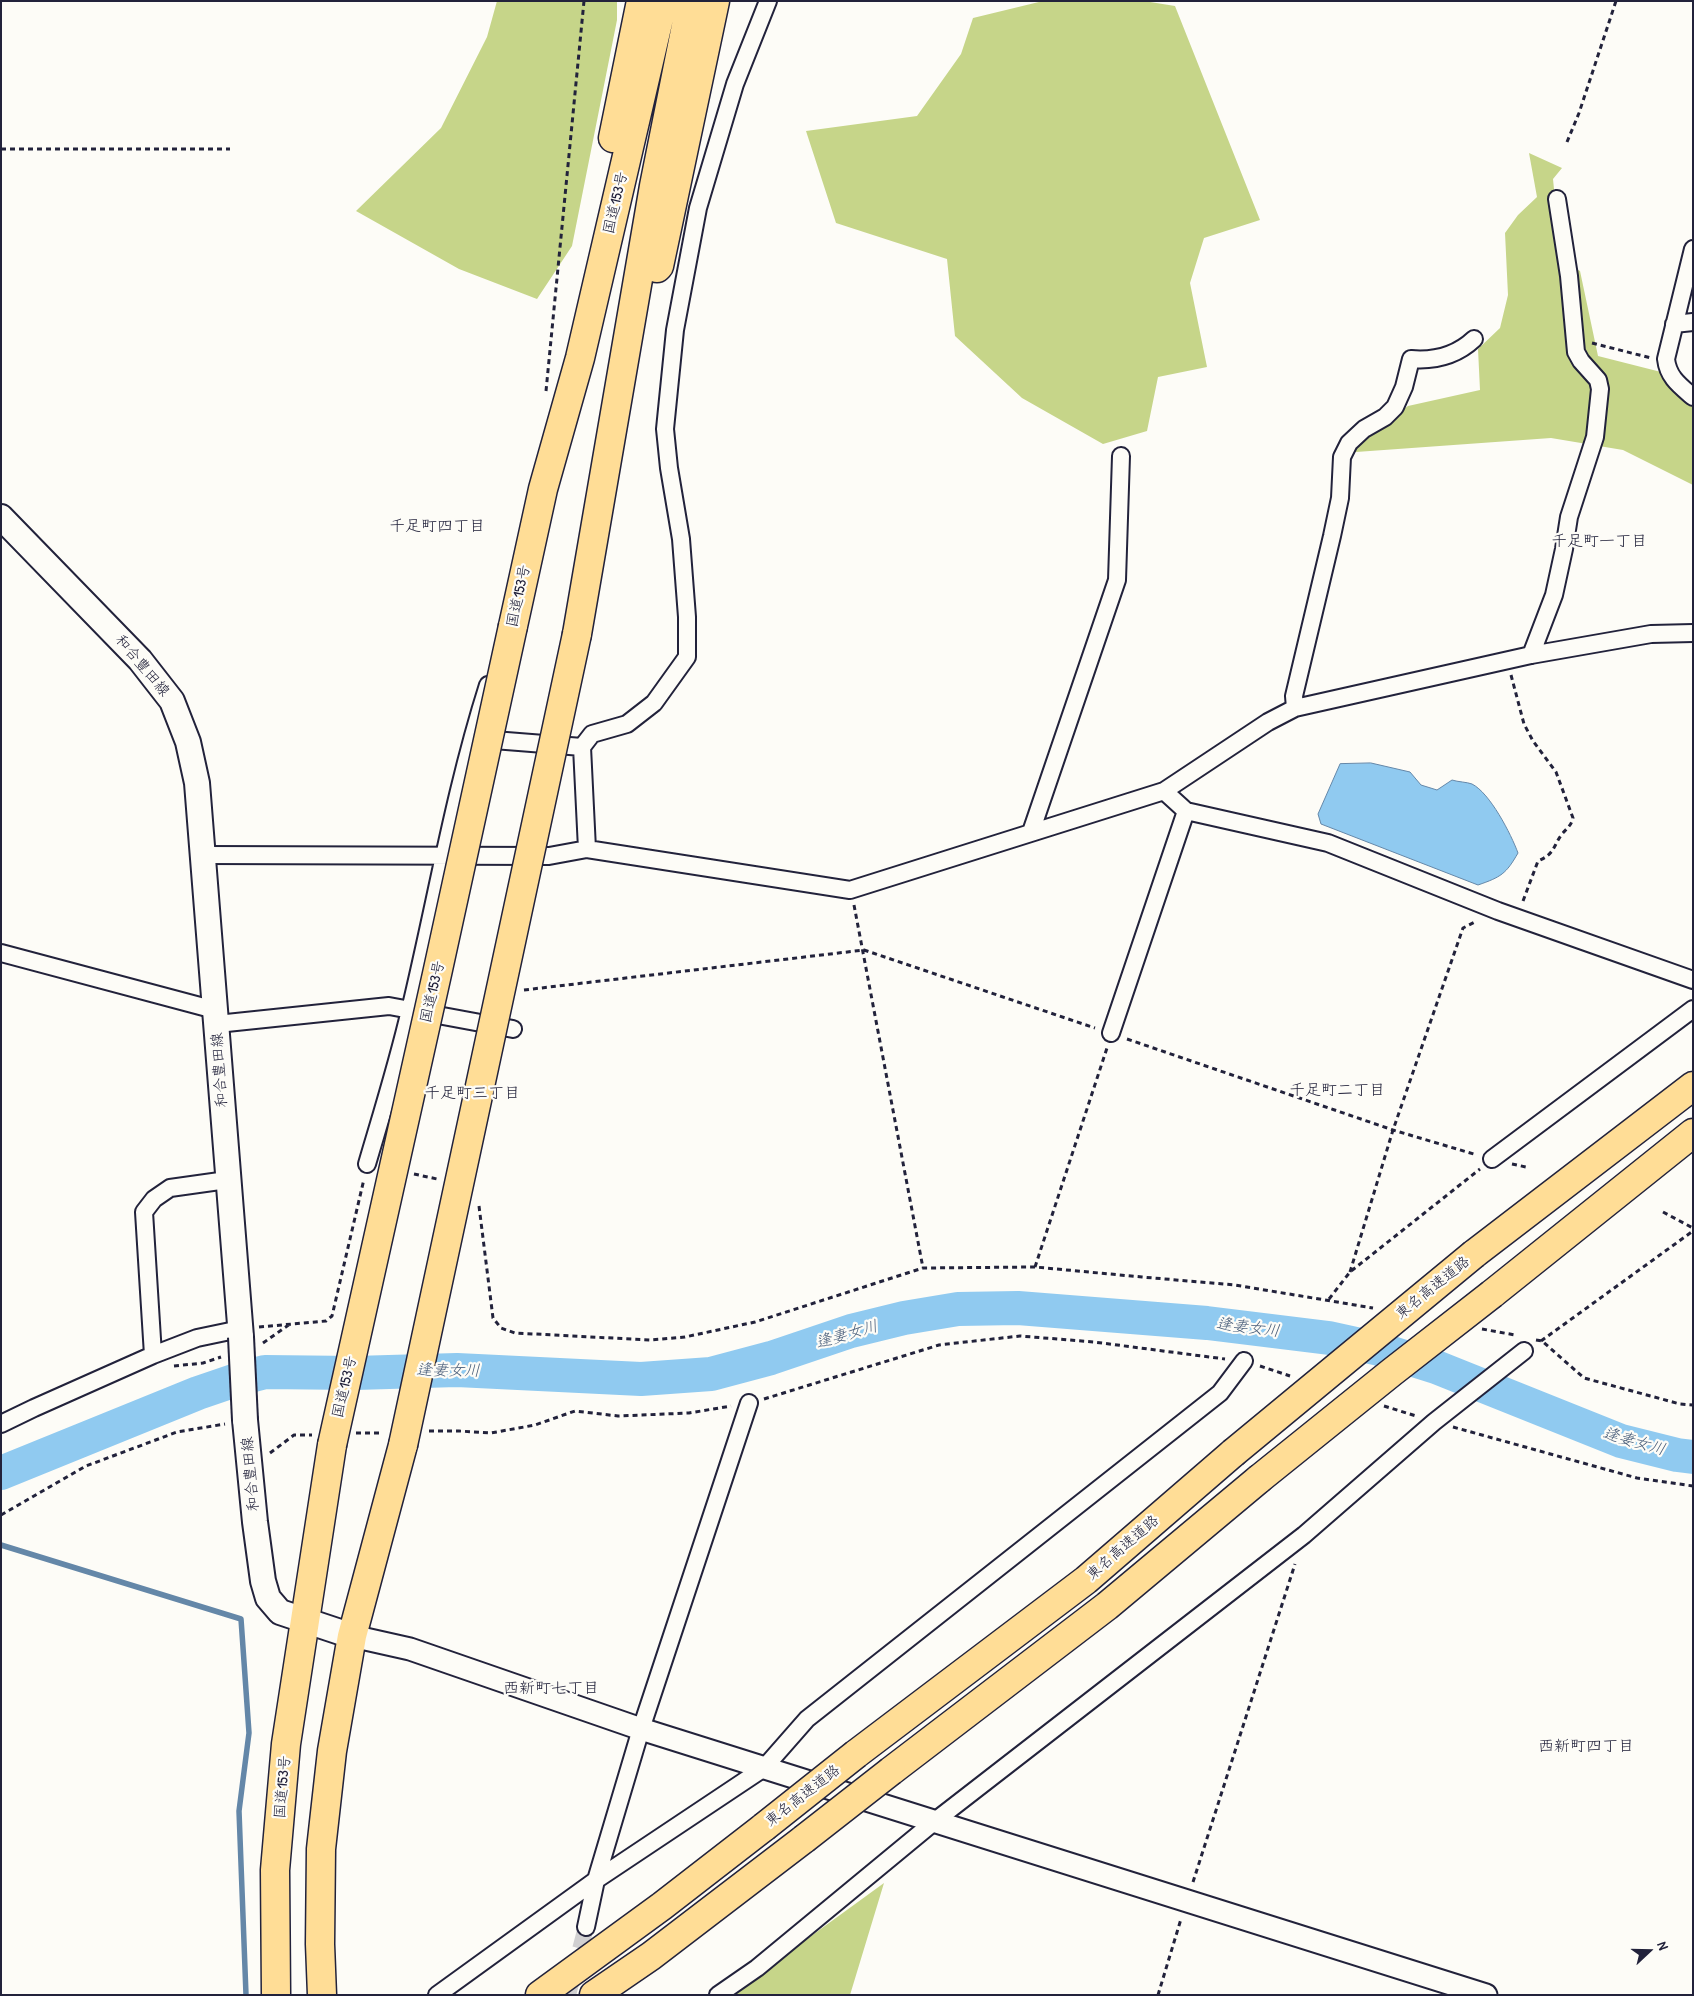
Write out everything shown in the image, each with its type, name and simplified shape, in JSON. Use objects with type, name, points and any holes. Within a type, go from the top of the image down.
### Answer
[{"type":"highway","points":[[593,304],[587,260],[641,1]]},
{"type":"highway","name":"国道153号","points":[[276,1995],[275,1870],[286,1744],[332,1438],[438,974],[543,490],[580,358],[663,1]]},
{"type":"highway","points":[[322,1995],[320,1944],[322,1849],[332,1751],[352,1636],[405,1436],[577,634],[654,186],[691,1]]},
{"type":"highway","points":[[637,292],[658,266],[715,1]]},
{"type":"highway","name":"東名高速道路","points":[[540,1995],[646,1917],[856,1754],[1086,1580],[1233,1453],[1474,1254],[1693,1086]]},
{"type":"highway","points":[[594,1995],[651,1956],[1107,1606],[1392,1372],[1693,1133]]},
{"type":"main road","name":"和合豊田線","points":[[1,517],[140,660],[172,701],[188,742],[195,775],[203,855],[227,1180],[241,1333],[245,1420],[263,1581],[268,1598],[280,1612],[352,1636]]},
{"type":"street","points":[[586,849],[582,747],[592,734],[627,724],[654,703],[687,657],[687,617],[681,539],[669,468],[665,429],[676,330],[701,200],[735,84],[768,1]]},
{"type":"street","points":[[1531,655],[1554,595],[1569,517],[1595,437],[1600,389],[1598,380],[1581,361],[1576,352],[1569,276],[1557,199]]},
{"type":"street","points":[[1693,250],[1666,362],[1674,381],[1693,397]]},
{"type":"street","points":[[1674,324],[1693,322]]},
{"type":"street","points":[[1295,708],[1294,696],[1340,498],[1342,457],[1349,443],[1364,429],[1386,417],[1395,408],[1404,388],[1411,359],[1424,360],[1446,356],[1464,348],[1474,339]]},
{"type":"street","points":[[367,1164],[410,1011],[443,856],[471,738],[488,684],[540,451]]},
{"type":"street","points":[[1031,832],[1117,580],[1121,456]]},
{"type":"street","points":[[203,855],[549,856],[586,849],[850,890],[1164,791],[1268,722],[1295,708],[1531,655],[1650,634],[1693,633]]},
{"type":"street","points":[[471,738],[582,747]]},
{"type":"street","points":[[1164,791],[1186,811],[1328,843],[1516,918],[1693,980]]},
{"type":"street","points":[[1111,1033],[1186,811]]},
{"type":"street","points":[[1,953],[216,1017],[389,1006],[513,1029]]},
{"type":"street","points":[[1492,1160],[1693,1009]]},
{"type":"street","points":[[153,1355],[144,1212],[154,1199],[170,1188],[227,1180]]},
{"type":"street","points":[[1,1424],[153,1355],[197,1338],[241,1333]]},
{"type":"street","points":[[718,1995],[757,1968],[935,1821],[1304,1535],[1434,1422],[1524,1352]]},
{"type":"street","points":[[437,1995],[596,1880],[764,1768],[807,1719],[1220,1393],[1244,1361]]},
{"type":"street","points":[[586,1927],[596,1880],[641,1729],[749,1403]]},
{"type":"street","points":[[352,1636],[410,1649],[641,1729],[1188,1899],[1486,1995]]},
{"type":"path","points":[[545,392],[584,1]]},
{"type":"path","points":[[1567,142],[1579,113],[1616,1]]},
{"type":"path","points":[[1,148],[230,149]]},
{"type":"path","points":[[1574,338],[1666,362]]},
{"type":"path","points":[[1508,660],[1524,724],[1533,741],[1556,772],[1573,818],[1571,825],[1561,835],[1555,849],[1547,858],[1538,861],[1516,918]]},
{"type":"path","points":[[850,890],[864,950],[923,1268]]},
{"type":"path","points":[[1350,1272],[1393,1130],[1463,928],[1498,911]]},
{"type":"path","points":[[521,990],[864,950],[1393,1130],[1492,1160]]},
{"type":"path","points":[[1035,1267],[1111,1033]]},
{"type":"path","points":[[478,1197],[493,1318],[501,1328],[515,1333],[650,1340],[685,1337],[755,1322],[923,1268],[1035,1267],[1235,1285],[1329,1299],[1350,1272],[1492,1160]]},
{"type":"path","points":[[241,1333],[326,1321],[332,1316],[367,1164]]},
{"type":"path","points":[[413,1174],[440,1180]]},
{"type":"path","points":[[1524,1352],[1542,1341],[1693,1230],[1663,1212]]},
{"type":"path","points":[[271,1461],[270,1452],[294,1435],[332,1438],[405,1436],[459,1431],[491,1433],[535,1425],[575,1412],[618,1416],[689,1414],[749,1403],[939,1344],[1020,1336],[1094,1342],[1244,1361],[1298,1378]]},
{"type":"path","points":[[1542,1341],[1584,1378],[1680,1404],[1693,1405]]},
{"type":"path","points":[[1380,1405],[1434,1422],[1637,1478],[1693,1486]]},
{"type":"path","points":[[1,1515],[86,1466],[177,1432],[245,1420]]},
{"type":"path","points":[[1158,1995],[1304,1535]]},
{"type":"green space","points":[[497,1],[617,1],[617,20],[572,246],[537,299],[459,269],[356,211],[441,128],[487,37]]},
{"type":"green space","points":[[1043,1],[1144,1],[1175,6],[1260,220],[1204,238],[1190,283],[1207,367],[1158,377],[1147,431],[1103,444],[1022,398],[955,336],[947,259],[836,223],[806,131],[917,116],[961,54],[973,18]]},
{"type":"green space","points":[[1529,153],[1562,168],[1553,179],[1561,260],[1580,271],[1598,356],[1661,372],[1693,403],[1693,485],[1623,450],[1551,438],[1356,452],[1353,449],[1368,434],[1408,406],[1480,390],[1478,349],[1500,328],[1508,295],[1505,233],[1518,215],[1537,197]]},
{"type":"green space","points":[[884,1883],[850,1995],[730,1995]]},
{"type":"water","points":[[1371,763],[1410,772],[1421,785],[1437,790],[1452,780],[1472,784],[1479,789],[1493,805],[1515,845],[1518,853],[1510,866],[1498,877],[1478,885],[1321,824],[1318,814],[1340,764]]},
{"type":"waterway","name":"逢妻女川","points":[[1,1473],[198,1393],[265,1372],[355,1373],[457,1370],[641,1379],[711,1374],[771,1358],[851,1331],[904,1318],[958,1309],[1018,1308],[1207,1323],[1329,1338],[1379,1349],[1436,1367],[1621,1441],[1677,1455],[1693,1457]]},
{"type":"waterway","points":[[1,1545],[241,1619],[249,1733],[239,1811],[246,1995]]},
{"type":"tunnel","points":[[568,1995],[586,1927]]},
{"type":"district","name":"千足町四丁目","points":[[437,527]]},
{"type":"district","name":"千足町一丁目","points":[[1599,542]]},
{"type":"district","name":"千足町二丁目","points":[[1337,1091]]},
{"type":"district","name":"千足町三丁目","points":[[472,1094]]},
{"type":"district","name":"西新町七丁目","points":[[551,1689]]},
{"type":"district","name":"西新町四丁目","points":[[1586,1747]]}]
